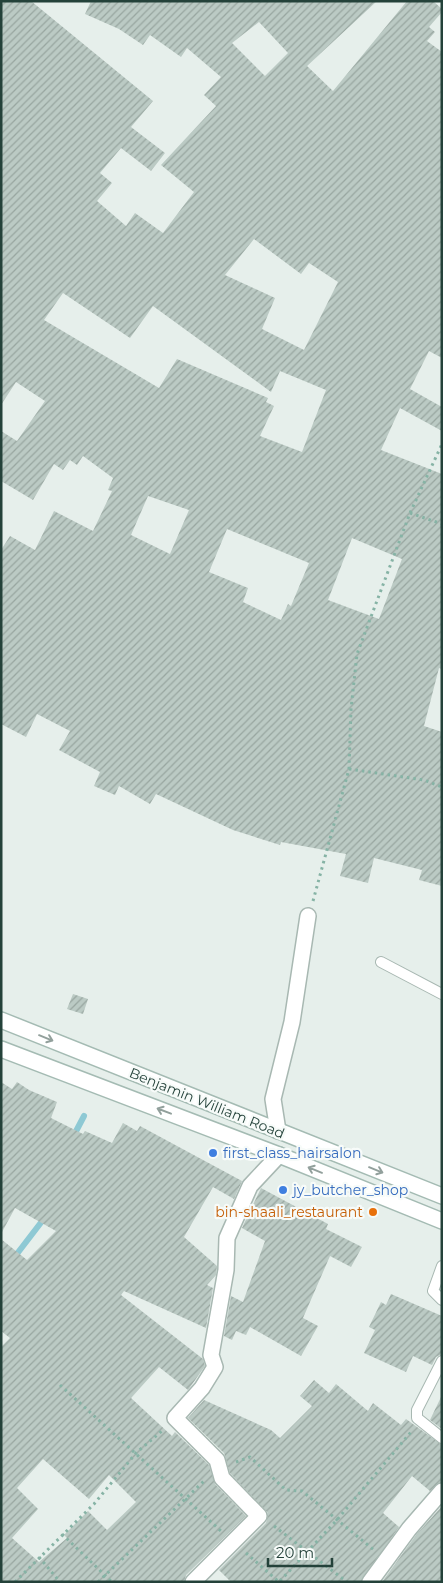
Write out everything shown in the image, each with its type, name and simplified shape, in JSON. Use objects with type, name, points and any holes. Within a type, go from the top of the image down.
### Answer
[{"type":"main road","points":[[278,1131],[273,1099],[292,1022],[308,916]]},
{"type":"main road","name":"Benjamin William Road","points":[[1,1020],[442,1196]]},
{"type":"main road","name":"Benjamin William Road","points":[[1,1049],[442,1221]]},
{"type":"main road","points":[[193,1582],[259,1516],[222,1478],[219,1464],[175,1418],[202,1388],[215,1367],[212,1355],[226,1270],[226,1238],[250,1186],[279,1156]]},
{"type":"main road","points":[[370,1582],[409,1529],[442,1491]]},
{"type":"lane","points":[[381,962],[442,994]]},
{"type":"lane","points":[[442,1266],[433,1291],[442,1300]]},
{"type":"lane","points":[[442,1361],[417,1410],[417,1418],[420,1422],[442,1438]]},
{"type":"path","points":[[308,916],[349,770],[351,709],[357,654],[410,513],[442,444]]},
{"type":"path","points":[[410,513],[442,524]]},
{"type":"path","points":[[349,770],[424,780],[442,788]]},
{"type":"path","points":[[60,1385],[279,1582],[336,1521],[420,1422]]},
{"type":"path","points":[[15,1582],[94,1504],[136,1453],[175,1418]]},
{"type":"path","points":[[98,1582],[219,1464],[233,1462],[250,1456],[286,1490],[302,1491],[336,1521],[386,1560]]},
{"type":"path","points":[[259,1516],[347,1582]]},
{"type":"path","points":[[62,1534],[112,1582]]},
{"type":"path","points":[[39,1557],[60,1582]]},
{"type":"building","points":[[1,1],[31,1],[153,101],[131,127],[165,153],[151,171],[121,148],[100,173],[112,183],[97,201],[126,226],[135,213],[163,233],[194,192],[161,165],[216,106],[204,95],[221,77],[187,48],[181,57],[150,35],[143,45],[119,29],[85,14],[91,1],[377,1],[307,66],[333,91],[407,1],[433,1],[442,9],[442,12],[429,27],[435,32],[427,41],[442,52],[442,358],[429,351],[410,389],[442,407],[442,431],[400,408],[381,450],[442,474],[442,669],[439,668],[424,726],[442,732],[442,886],[419,880],[422,870],[374,858],[368,883],[340,876],[346,854],[281,842],[280,845],[233,830],[156,794],[150,804],[119,786],[115,795],[94,786],[100,772],[59,750],[70,731],[37,714],[26,737],[1,724],[1,550],[10,536],[35,550],[54,511],[93,531],[112,491],[108,490],[113,478],[83,456],[77,465],[70,460],[63,470],[54,464],[33,500],[1,481],[1,431],[17,441],[45,401],[16,382],[1,405]],"holes":[[[259,22],[288,53],[265,76],[232,43]],[[254,239],[301,274],[309,263],[338,282],[304,350],[262,329],[275,298],[225,275]],[[63,293],[130,338],[153,306],[271,392],[280,371],[326,390],[302,452],[260,436],[274,406],[266,402],[268,398],[177,359],[159,388],[44,320]],[[148,496],[189,510],[170,554],[131,535]],[[227,529],[309,563],[291,606],[288,604],[281,620],[243,602],[248,588],[209,572]],[[352,538],[402,559],[379,619],[328,600]]]},
{"type":"building","points":[[73,994],[88,999],[83,1014],[67,1009]]},
{"type":"building","points":[[1,1082],[12,1089],[17,1082],[29,1090],[57,1102],[51,1118],[83,1134],[85,1131],[112,1143],[123,1123],[137,1131],[140,1126],[242,1181],[234,1199],[213,1187],[184,1237],[217,1266],[216,1275],[207,1285],[213,1288],[206,1328],[124,1291],[121,1295],[203,1359],[205,1366],[188,1390],[159,1367],[131,1398],[172,1436],[175,1432],[209,1465],[215,1484],[246,1516],[186,1575],[184,1582],[1,1582],[1,1347],[10,1338],[1,1331],[1,1239],[27,1260],[56,1231],[15,1208],[1,1234]],"holes":[[[43,1459],[89,1499],[109,1475],[136,1502],[107,1530],[88,1511],[64,1535],[67,1538],[39,1562],[12,1538],[38,1509],[17,1488]]]},
{"type":"building","points":[[261,1188],[328,1224],[326,1229],[362,1247],[351,1267],[330,1256],[303,1318],[318,1326],[301,1356],[250,1327],[246,1335],[236,1331],[232,1340],[224,1336],[231,1296],[243,1302],[265,1241],[242,1228]]},
{"type":"building","points":[[391,1294],[442,1316],[442,1354],[436,1357],[432,1365],[413,1356],[406,1372],[364,1353],[375,1330],[369,1327],[381,1302],[386,1305]]},
{"type":"building","points":[[314,1380],[329,1393],[336,1384],[368,1411],[373,1403],[401,1425],[406,1419],[442,1445],[442,1482],[430,1491],[412,1476],[383,1513],[399,1527],[361,1582],[231,1582],[219,1570],[266,1523],[268,1513],[230,1473],[224,1453],[188,1418],[204,1400],[271,1430],[280,1438],[312,1406],[300,1396]]},
{"type":"building","points":[[442,1395],[442,1429],[430,1420]]},
{"type":"building","points":[[442,1506],[442,1582],[382,1582],[416,1535]]},
{"type":"waterway","points":[[73,1137],[84,1116]]},
{"type":"waterway","points":[[13,1259],[46,1216]]},
{"type":"place","name":"first_class_hairsalon","points":[[213,1153]]},
{"type":"place","name":"jy_butcher_shop","points":[[283,1190]]},
{"type":"place","name":"bin-shaali_restaurant","points":[[373,1212]]}]
